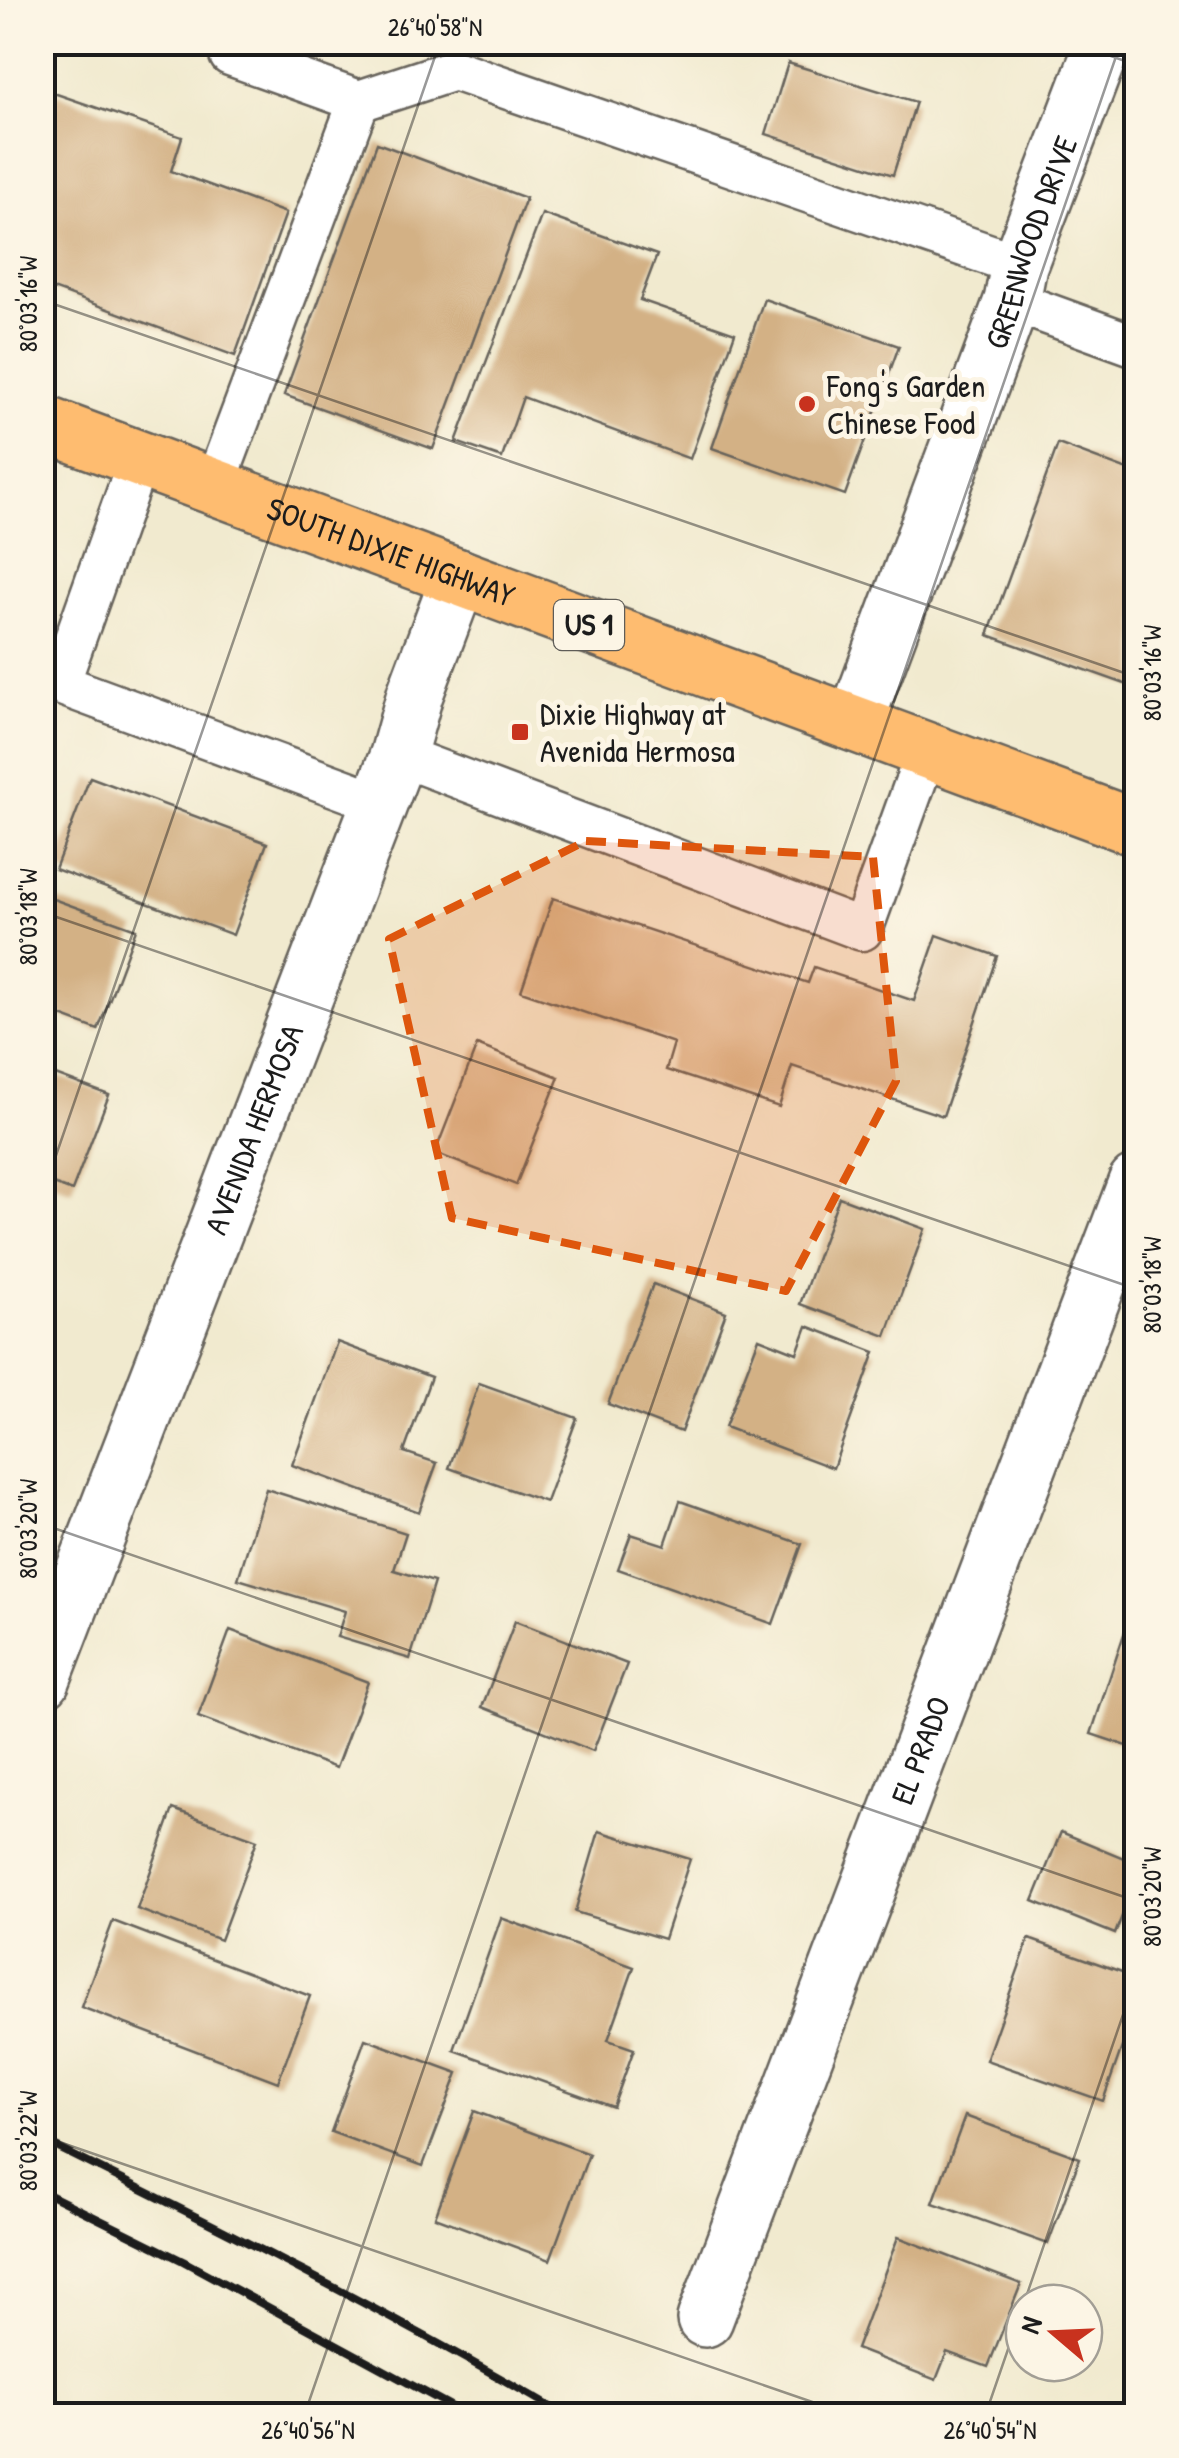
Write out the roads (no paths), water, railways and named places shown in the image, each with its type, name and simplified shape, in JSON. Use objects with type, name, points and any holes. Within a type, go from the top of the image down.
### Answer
[{"type":"main road","name":"SOUTH DIXIE HIGHWAY","points":[[42,423],[1136,828]]},
{"type":"street","name":"GREENWOOD DRIVE","points":[[855,723],[1104,42]]},
{"type":"street","name":"AVENIDA HERMOSA","points":[[42,1680],[388,778],[459,578]]},
{"type":"street","name":"EL PRADO","points":[[705,2319],[1134,1200]]},
{"type":"lane","points":[[230,55],[359,101],[454,70],[1015,283],[1136,346]]},
{"type":"lane","points":[[214,486],[359,101]]},
{"type":"lane","points":[[139,458],[59,684],[388,778],[862,930],[927,750]]},
{"type":"railway","points":[[42,2140],[307,2273],[566,2416]]},
{"type":"railway","points":[[42,2191],[183,2261],[469,2416]]},
{"type":"place","name":"Fong's Garden Chinese Food","points":[[807,404]]},
{"type":"place","name":"Dixie Highway at Avenida Hermosa","points":[[520,732]]}]
